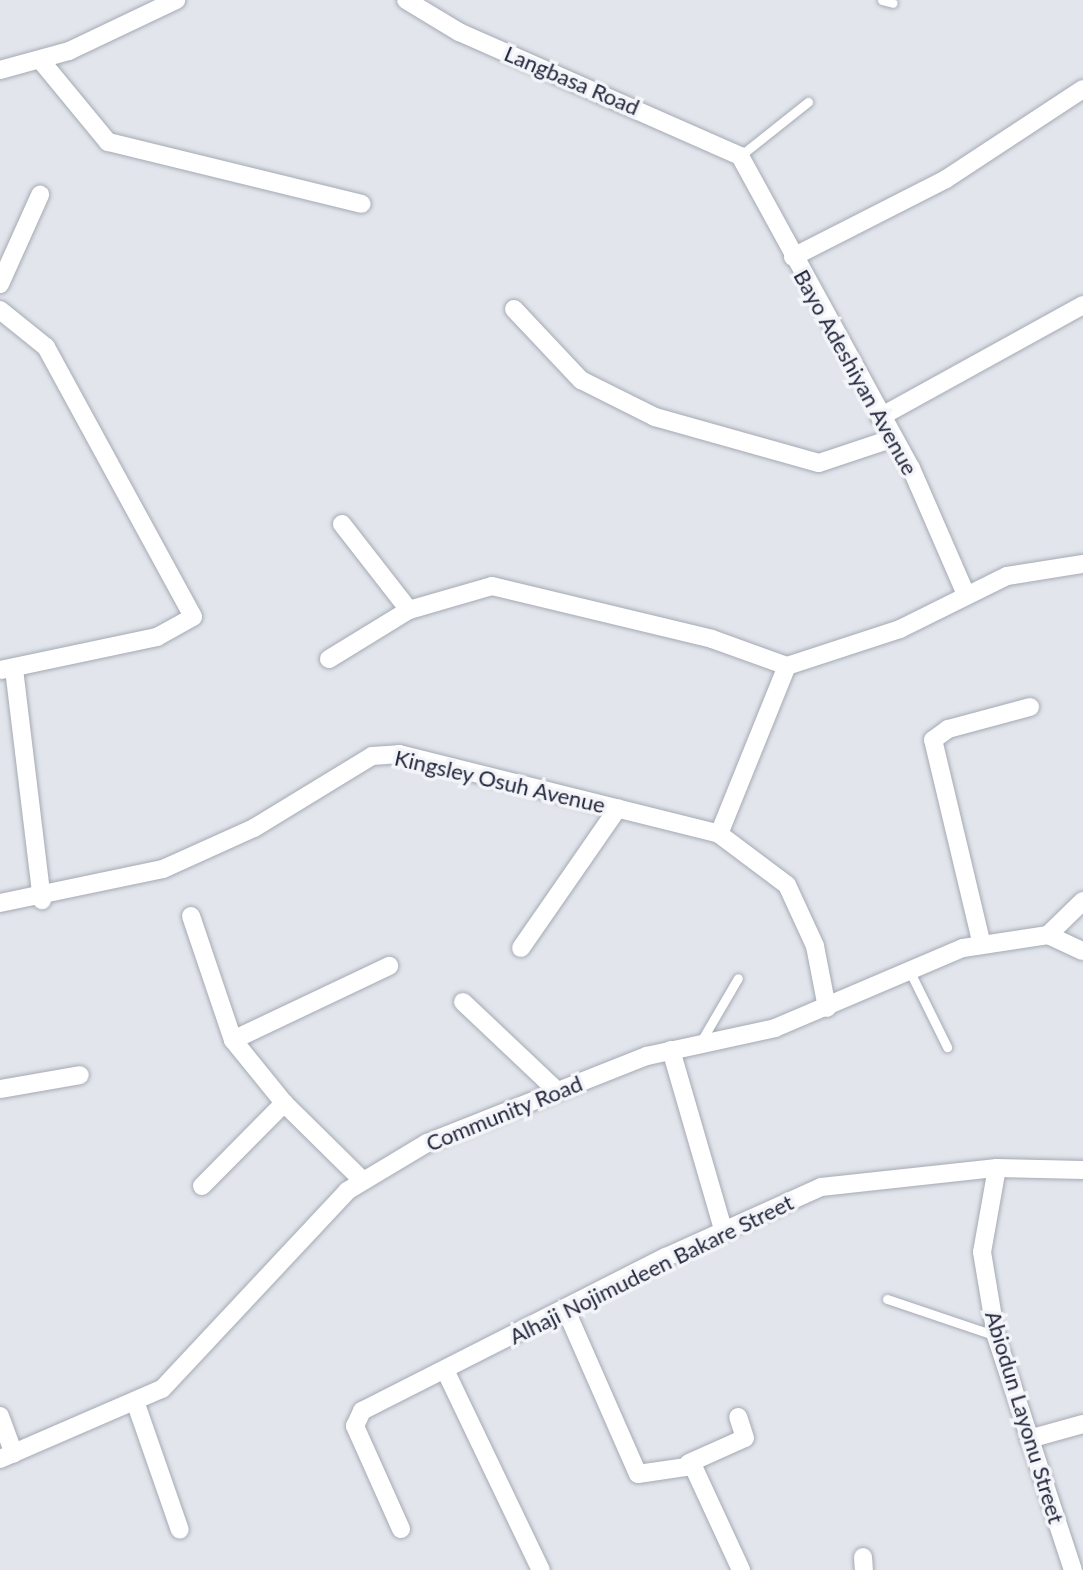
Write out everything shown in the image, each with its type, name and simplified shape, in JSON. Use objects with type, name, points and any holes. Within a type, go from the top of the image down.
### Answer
[{"type":"street","points":[[0,70],[42,62],[176,0]]},
{"type":"street","name":"Langbasa Road","points":[[406,0],[459,32],[740,156]]},
{"type":"street","points":[[42,62],[108,142],[362,204]]},
{"type":"street","points":[[793,257],[946,179],[1083,89]]},
{"type":"street","name":"Bayo Adeshiyan Avenue","points":[[740,156],[894,438],[965,592]]},
{"type":"street","points":[[0,284],[40,195]]},
{"type":"street","points":[[880,417],[1083,305]]},
{"type":"street","points":[[514,309],[581,380],[655,417],[819,463],[894,438]]},
{"type":"street","points":[[0,310],[46,347],[193,617],[157,637],[7,670],[42,900]]},
{"type":"street","points":[[342,524],[409,610]]},
{"type":"street","points":[[329,659],[409,610],[474,589],[508,589],[712,639],[787,666],[900,629],[965,592],[1007,576],[1083,564]]},
{"type":"street","points":[[719,834],[787,666]]},
{"type":"street","points":[[981,941],[933,740],[948,729],[1030,707]]},
{"type":"street","name":"Kingsley Osuh Avenue","points":[[0,903],[42,900],[207,852],[385,753],[719,834],[787,885],[815,946],[827,1008]]},
{"type":"street","points":[[521,948],[618,808]]},
{"type":"street","points":[[1083,901],[1048,935],[1083,951]]},
{"type":"street","points":[[191,916],[233,1040],[284,1103],[362,1180]]},
{"type":"street","name":"Community Road","points":[[7,1456],[136,1404],[177,1377],[362,1180],[458,1128],[671,1050],[742,1039],[827,1008],[981,941],[1048,935]]},
{"type":"street","points":[[233,1040],[389,966]]},
{"type":"street","points":[[463,1002],[557,1091]]},
{"type":"street","points":[[671,1050],[723,1229]]},
{"type":"street","points":[[0,1089],[80,1075]]},
{"type":"street","points":[[202,1186],[284,1103]]},
{"type":"street","name":"Alhaji Nojimudeen Bakare Street","points":[[401,1529],[355,1419],[445,1370],[723,1229],[834,1183],[997,1168],[1083,1170]]},
{"type":"street","name":"Abiodun Layonu Street","points":[[997,1168],[982,1252],[996,1336],[1073,1570]]},
{"type":"street","points":[[565,1308],[638,1474],[689,1463],[745,1438],[738,1417]]},
{"type":"street","points":[[445,1370],[541,1570]]},
{"type":"street","points":[[136,1404],[180,1530]]},
{"type":"street","points":[[0,1416],[7,1456]]},
{"type":"street","points":[[1029,1439],[1083,1424]]},
{"type":"street","points":[[689,1463],[741,1570]]},
{"type":"lane","points":[[882,0],[893,3]]},
{"type":"lane","points":[[740,156],[808,102]]},
{"type":"lane","points":[[910,972],[947,1047]]},
{"type":"lane","points":[[699,1046],[738,978]]},
{"type":"lane","points":[[887,1299],[996,1336]]}]
